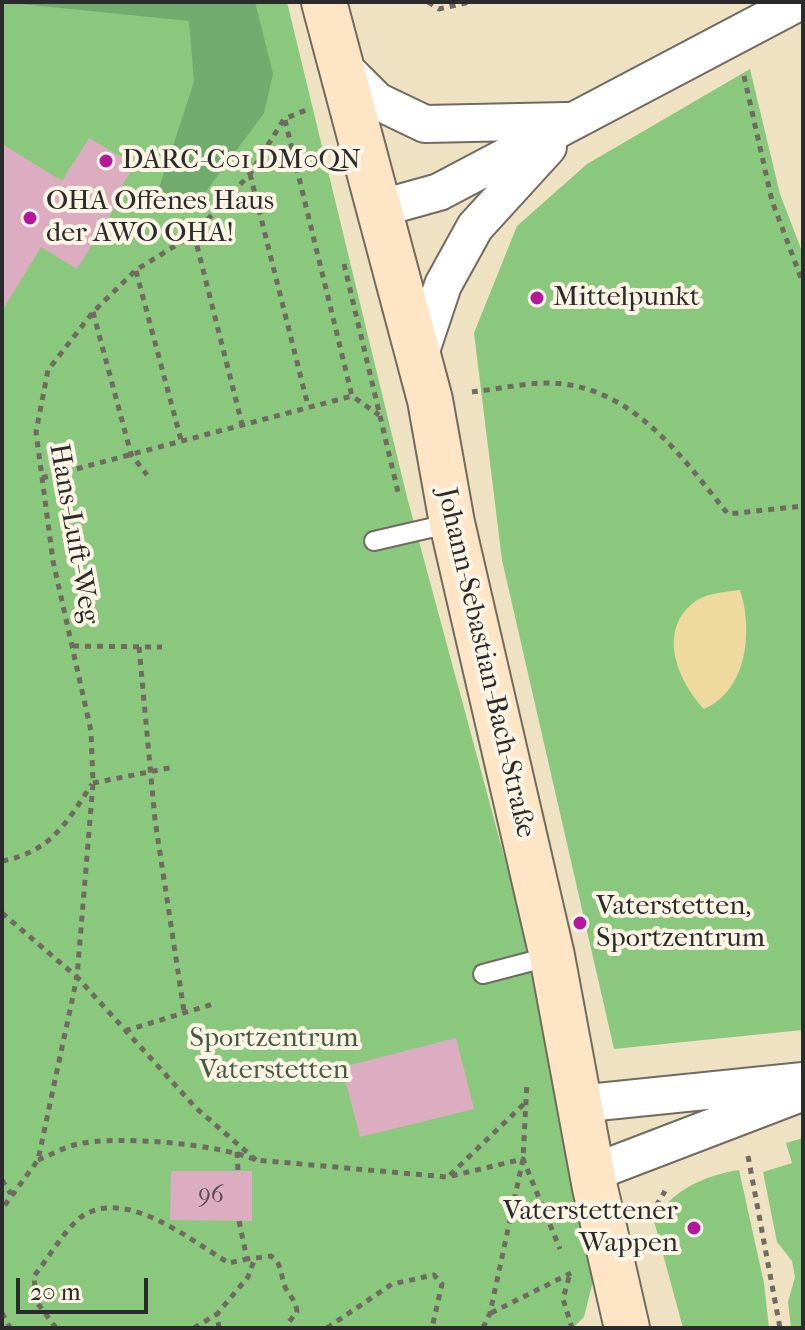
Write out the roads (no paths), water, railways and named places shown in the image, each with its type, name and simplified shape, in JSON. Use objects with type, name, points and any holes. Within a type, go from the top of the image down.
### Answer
[{"type":"street","name":"Johann-Sebastian-Bach-Straße","points":[[324,2],[419,357],[452,523],[552,956],[578,1104],[627,1328]]},
{"type":"street","points":[[378,209],[439,192],[799,2]]},
{"type":"street","points":[[343,79],[377,101],[425,124],[575,121]]},
{"type":"street","points":[[419,357],[443,285],[475,227],[575,121]]},
{"type":"street","points":[[578,1104],[803,1081]]},
{"type":"street","points":[[592,1173],[803,1092]]},
{"type":"lane","points":[[374,541],[452,523]]},
{"type":"lane","points":[[483,974],[552,956]]},
{"type":"place","name":"DARC-C01 DM0QN","points":[[106,161]]},
{"type":"place","name":"OHA Offenes Haus der AWO OHA!","points":[[30,218]]},
{"type":"place","name":"Mittelpunkt","points":[[537,298]]},
{"type":"place","name":"Vaterstetten, Sportzentrum","points":[[580,923]]},
{"type":"place","name":"Vaterstettener Wappen","points":[[694,1228]]},
{"type":"park label","name":"Sportzentrum Vaterstetten","points":[[274,1055]]}]
